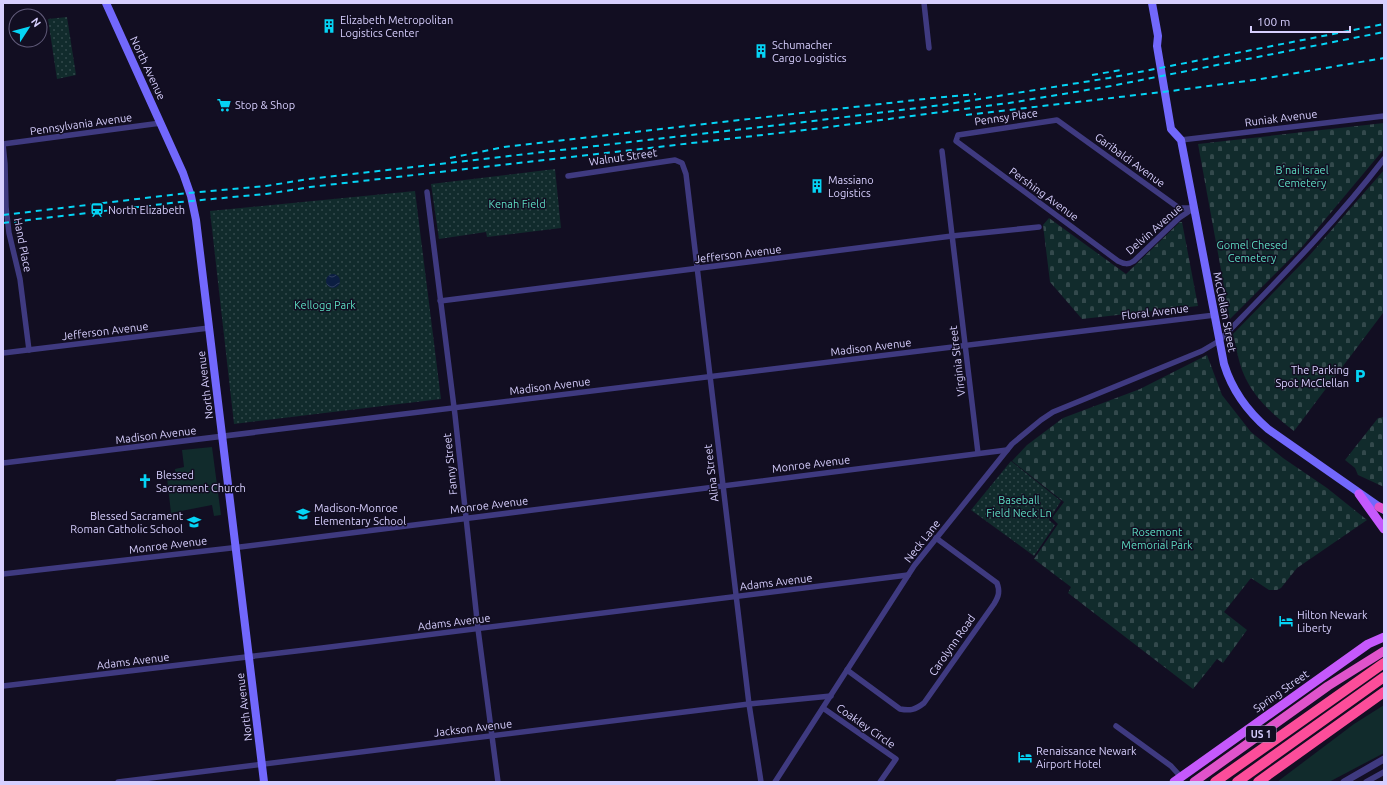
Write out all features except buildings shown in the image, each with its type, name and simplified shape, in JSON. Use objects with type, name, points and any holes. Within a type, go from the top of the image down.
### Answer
[{"type":"highway","name":"US 1","points":[[1194,782],[1342,677],[1384,651]]},
{"type":"highway","points":[[1215,782],[1384,663]]},
{"type":"highway","points":[[1236,782],[1384,677]]},
{"type":"highway","points":[[1258,782],[1384,692]]},
{"type":"main road","name":"North Avenue","points":[[106,3],[161,123],[191,196],[196,220],[264,782]]},
{"type":"main road","name":"McClellan Street","points":[[1152,3],[1158,36],[1157,46],[1171,129],[1181,140],[1219,341],[1230,382],[1255,418],[1284,442],[1382,509]]},
{"type":"main road","points":[[1359,494],[1384,529]]},
{"type":"main road","points":[[1368,644],[1384,631]]},
{"type":"main road","name":"Spring Street","points":[[1177,779],[1368,644],[1384,637]]},
{"type":"street","points":[[924,3],[929,48]]},
{"type":"street","name":"Runiak Avenue","points":[[1181,140],[1384,116]]},
{"type":"street","name":"Pennsy Place","points":[[958,134],[1057,120]]},
{"type":"street","name":"Garibaldi Avenue","points":[[1057,120],[1179,208],[1194,208]]},
{"type":"street","name":"Pennsylvania Avenue","points":[[3,144],[161,123]]},
{"type":"street","name":"Pershing Avenue","points":[[958,134],[956,141],[963,147],[1118,261],[1128,264]]},
{"type":"street","name":"Hand Place","points":[[3,144],[6,164],[6,207],[9,234],[20,279],[29,350]]},
{"type":"street","name":"Virginia Street","points":[[942,151],[978,453]]},
{"type":"street","name":"Neck Lane","points":[[775,782],[908,575],[1007,450],[1032,427],[1053,412],[1202,350],[1219,341],[1318,237],[1384,159]]},
{"type":"street","name":"Walnut Street","points":[[568,176],[675,160],[680,162]]},
{"type":"street","name":"Alina Street","points":[[680,162],[686,174],[749,704],[761,782]]},
{"type":"street","name":"Fanny Street","points":[[427,192],[454,408],[478,629],[498,782]]},
{"type":"street","name":"Delvin Avenue","points":[[1128,264],[1134,261],[1179,218],[1194,208]]},
{"type":"street","name":"Jefferson Avenue","points":[[440,301],[952,236],[1039,227]]},
{"type":"street","name":"Floral Avenue","points":[[1098,328],[1215,315]]},
{"type":"street","name":"Jefferson Avenue","points":[[3,353],[209,328]]},
{"type":"street","name":"Madison Avenue","points":[[3,463],[1098,328]]},
{"type":"street","points":[[978,453],[1007,450]]},
{"type":"street","name":"Monroe Avenue","points":[[3,574],[236,547],[978,453]]},
{"type":"street","name":"Carolynn Road","points":[[847,670],[900,709],[915,709],[924,703],[994,604],[998,597],[999,589],[997,583],[936,538]]},
{"type":"street","name":"Adams Avenue","points":[[3,686],[478,629],[908,575]]},
{"type":"street","name":"Jackson Avenue","points":[[118,782],[749,704],[831,696]]},
{"type":"street","name":"Coakley Circle","points":[[823,708],[896,759],[880,782]]},
{"type":"street","points":[[1116,726],[1171,766],[1177,779]]},
{"type":"street","points":[[1344,782],[1384,759]]},
{"type":"street","points":[[1366,782],[1384,772]]},
{"type":"green space","points":[[67,17],[76,75],[57,79],[48,19]]},
{"type":"green space","name":"B'nai Israel Cemetery","points":[[1384,123],[1384,149],[1302,247],[1230,319],[1198,144]]},
{"type":"green space","name":"Kenah Field","points":[[555,169],[561,228],[487,237],[486,232],[439,239],[431,184]]},
{"type":"green space","points":[[1384,170],[1384,314],[1383,313],[1294,431],[1268,409],[1251,389],[1244,376],[1238,358],[1233,334],[1308,257]]},
{"type":"green space","name":"Kellogg Park","points":[[415,191],[441,399],[234,424],[210,211]]},
{"type":"green space","points":[[1049,218],[1126,274],[1180,222],[1182,222],[1198,306],[1082,319],[1050,282],[1043,225]]},
{"type":"green space","name":"Rosemont Memorial Park","points":[[1207,355],[1222,395],[1251,432],[1283,458],[1327,488],[1367,520],[1297,568],[1281,588],[1277,590],[1269,590],[1251,578],[1224,612],[1247,630],[1223,663],[1217,659],[1193,689],[1068,593],[1071,587],[1034,559],[1058,524],[1052,518],[1064,502],[1012,461],[1027,445],[1063,418],[1140,389]]},
{"type":"green space","points":[[1384,417],[1384,487],[1358,475],[1355,468],[1345,460],[1378,418]]},
{"type":"green space","points":[[212,447],[221,515],[214,516],[212,505],[171,513],[167,478],[176,478],[175,469],[184,467],[182,450]]},
{"type":"green space","name":"Baseball Field Neck Ln","points":[[1011,461],[1061,501],[1049,520],[1055,525],[1034,556],[971,510]]},
{"type":"green space","points":[[1384,705],[1384,753],[1329,782],[1277,782],[1354,724]]},
{"type":"water","points":[[333,274],[338,276],[340,281],[338,286],[333,288],[328,286],[326,281],[328,276]]},
{"type":"railway","points":[[3,215],[179,194],[266,186],[309,179],[942,105],[1109,78],[1384,24]]},
{"type":"railway","points":[[3,223],[180,202],[266,194],[310,187],[814,129],[1009,103],[1111,86],[1384,32]]},
{"type":"railway","points":[[966,115],[1261,79],[1384,58]]},
{"type":"railway","points":[[1092,75],[1121,70]]},
{"type":"railway","points":[[450,158],[504,147],[976,94]]},
{"type":"place","name":"Elizabeth Metropolitan Logistics Center","points":[[329,26]]},
{"type":"place","name":"Schumacher Cargo Logistics","points":[[761,51]]},
{"type":"place","name":"Stop & Shop","points":[[224,105]]},
{"type":"place","name":"Massiano Logistics","points":[[817,186]]},
{"type":"place","name":"North Elizabeth","points":[[97,210]]},
{"type":"place","name":"The Parking Spot McClellan","points":[[1360,376]]},
{"type":"place","name":"Blessed Sacrament Church","points":[[145,481]]},
{"type":"place","name":"Madison-Monroe Elementary School","points":[[303,514]]},
{"type":"place","name":"Blessed Sacrament Roman Catholic School","points":[[194,522]]},
{"type":"place","name":"Hilton Newark Liberty","points":[[1286,621]]},
{"type":"place","name":"Renaissance Newark Airport Hotel","points":[[1025,757]]},
{"type":"park label","name":"Gomel Chesed Cemetery","points":[[1252,251]]}]
